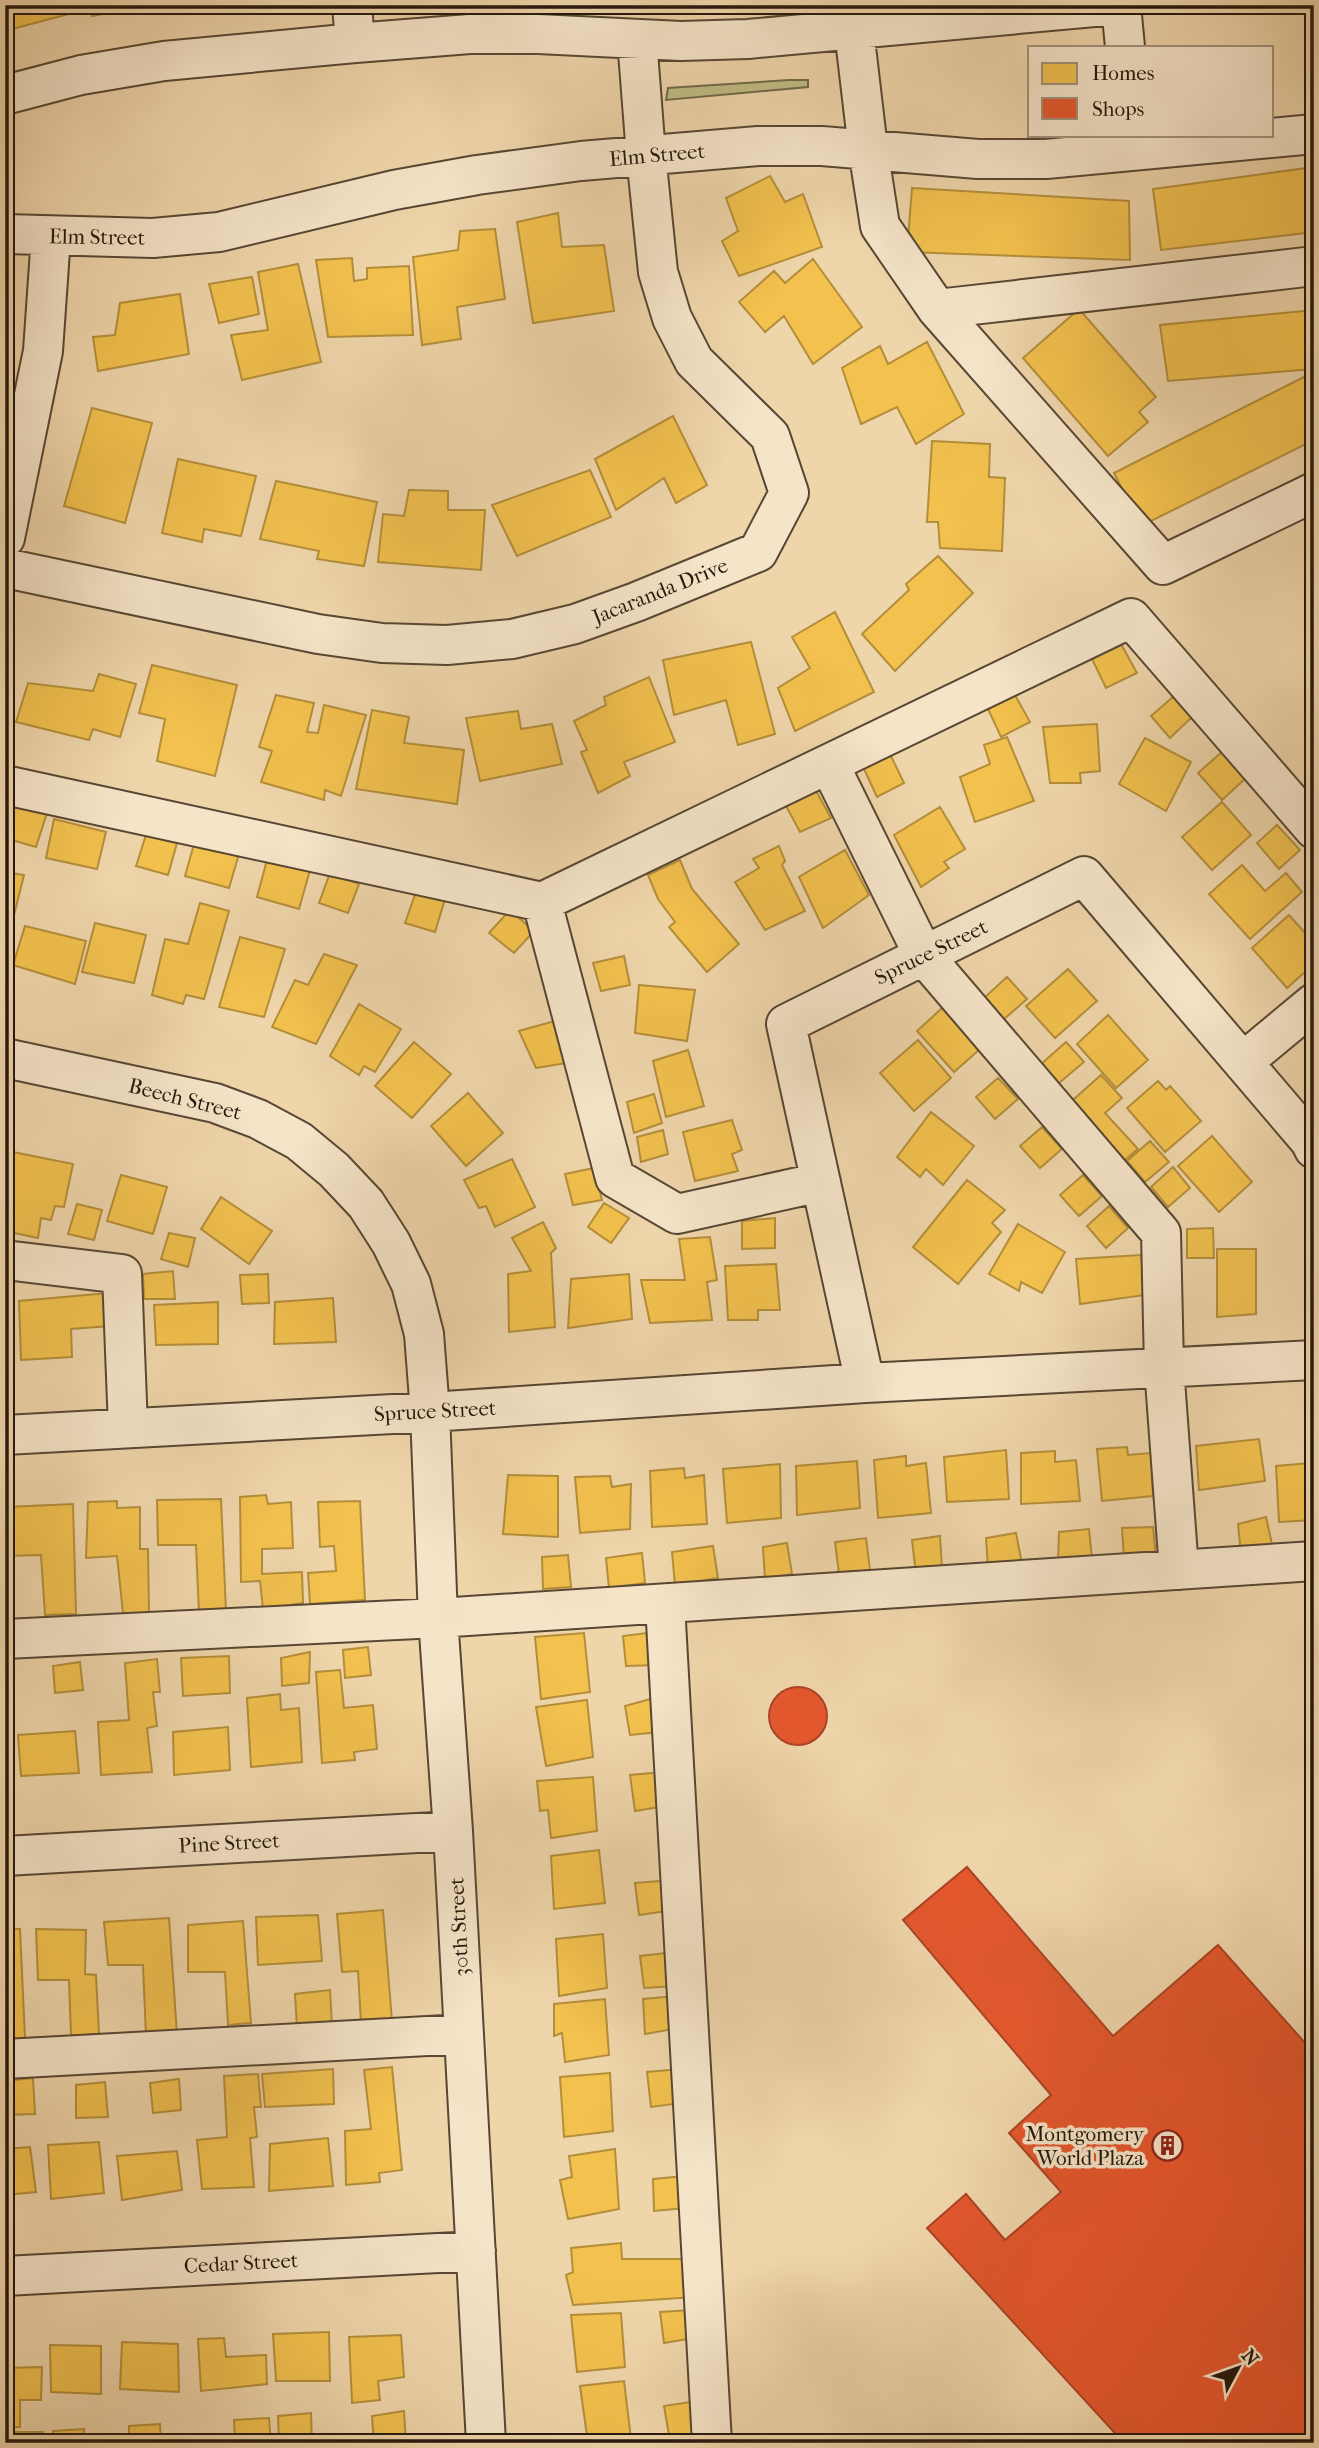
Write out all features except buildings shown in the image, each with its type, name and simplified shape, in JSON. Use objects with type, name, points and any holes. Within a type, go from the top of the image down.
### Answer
[{"type":"street","points":[[352,5],[355,43]]},
{"type":"street","points":[[5,95],[81,75],[164,61],[355,43],[470,34],[538,34],[681,41],[748,39],[852,18],[1118,5],[1125,46]]},
{"type":"street","points":[[852,18],[880,226],[937,309],[1163,565],[1314,492]]},
{"type":"street","name":"Jacaranda Drive","points":[[5,568],[318,634],[382,643],[447,645],[512,639],[575,624],[758,552],[789,493],[770,436],[694,361],[671,318],[658,272],[637,39]]},
{"type":"street","name":"Elm Street","points":[[1274,136],[1314,134]]},
{"type":"street","name":"Elm Street","points":[[5,234],[153,238],[219,232],[394,190],[465,177],[646,155],[758,146],[822,146],[978,159],[1046,159],[1133,143],[1274,136]]},
{"type":"street","points":[[5,538],[43,351],[51,236]]},
{"type":"street","points":[[937,309],[1314,266]]},
{"type":"street","points":[[5,785],[542,902],[1131,618],[1314,829]]},
{"type":"street","points":[[829,764],[924,956],[1161,1233],[1164,1367],[1179,1570]]},
{"type":"street","name":"Spruce Street","points":[[865,1382],[786,1024],[1084,876],[1314,1149]]},
{"type":"street","points":[[542,902],[615,1178],[677,1214],[821,1182]]},
{"type":"street","points":[[1243,1062],[1314,1003]]},
{"type":"street","name":"Beech Street","points":[[5,1058],[215,1102],[258,1119],[299,1141],[334,1170],[372,1214],[391,1243],[411,1284],[424,1334],[430,1412]]},
{"type":"street","points":[[5,1260],[122,1274],[128,1428]]},
{"type":"street","name":"Spruce Street","points":[[5,1435],[430,1412],[865,1382],[1314,1360]]},
{"type":"street","name":"30th Street","points":[[430,1412],[438,1618],[453,1831],[486,2443]]},
{"type":"street","points":[[5,1639],[438,1618],[1314,1561]]},
{"type":"street","points":[[665,1604],[712,2443]]},
{"type":"street","name":"Pine Street","points":[[5,1856],[453,1831]]},
{"type":"street","points":[[5,2059],[464,2034]]},
{"type":"street","name":"Cedar Street","points":[[5,2276],[476,2250]]},
{"type":"shaded area","points":[[808,80],[808,87],[666,100],[668,88]]},
{"type":"place","name":"Montgomery World Plaza","points":[[1167,2146]]}]
